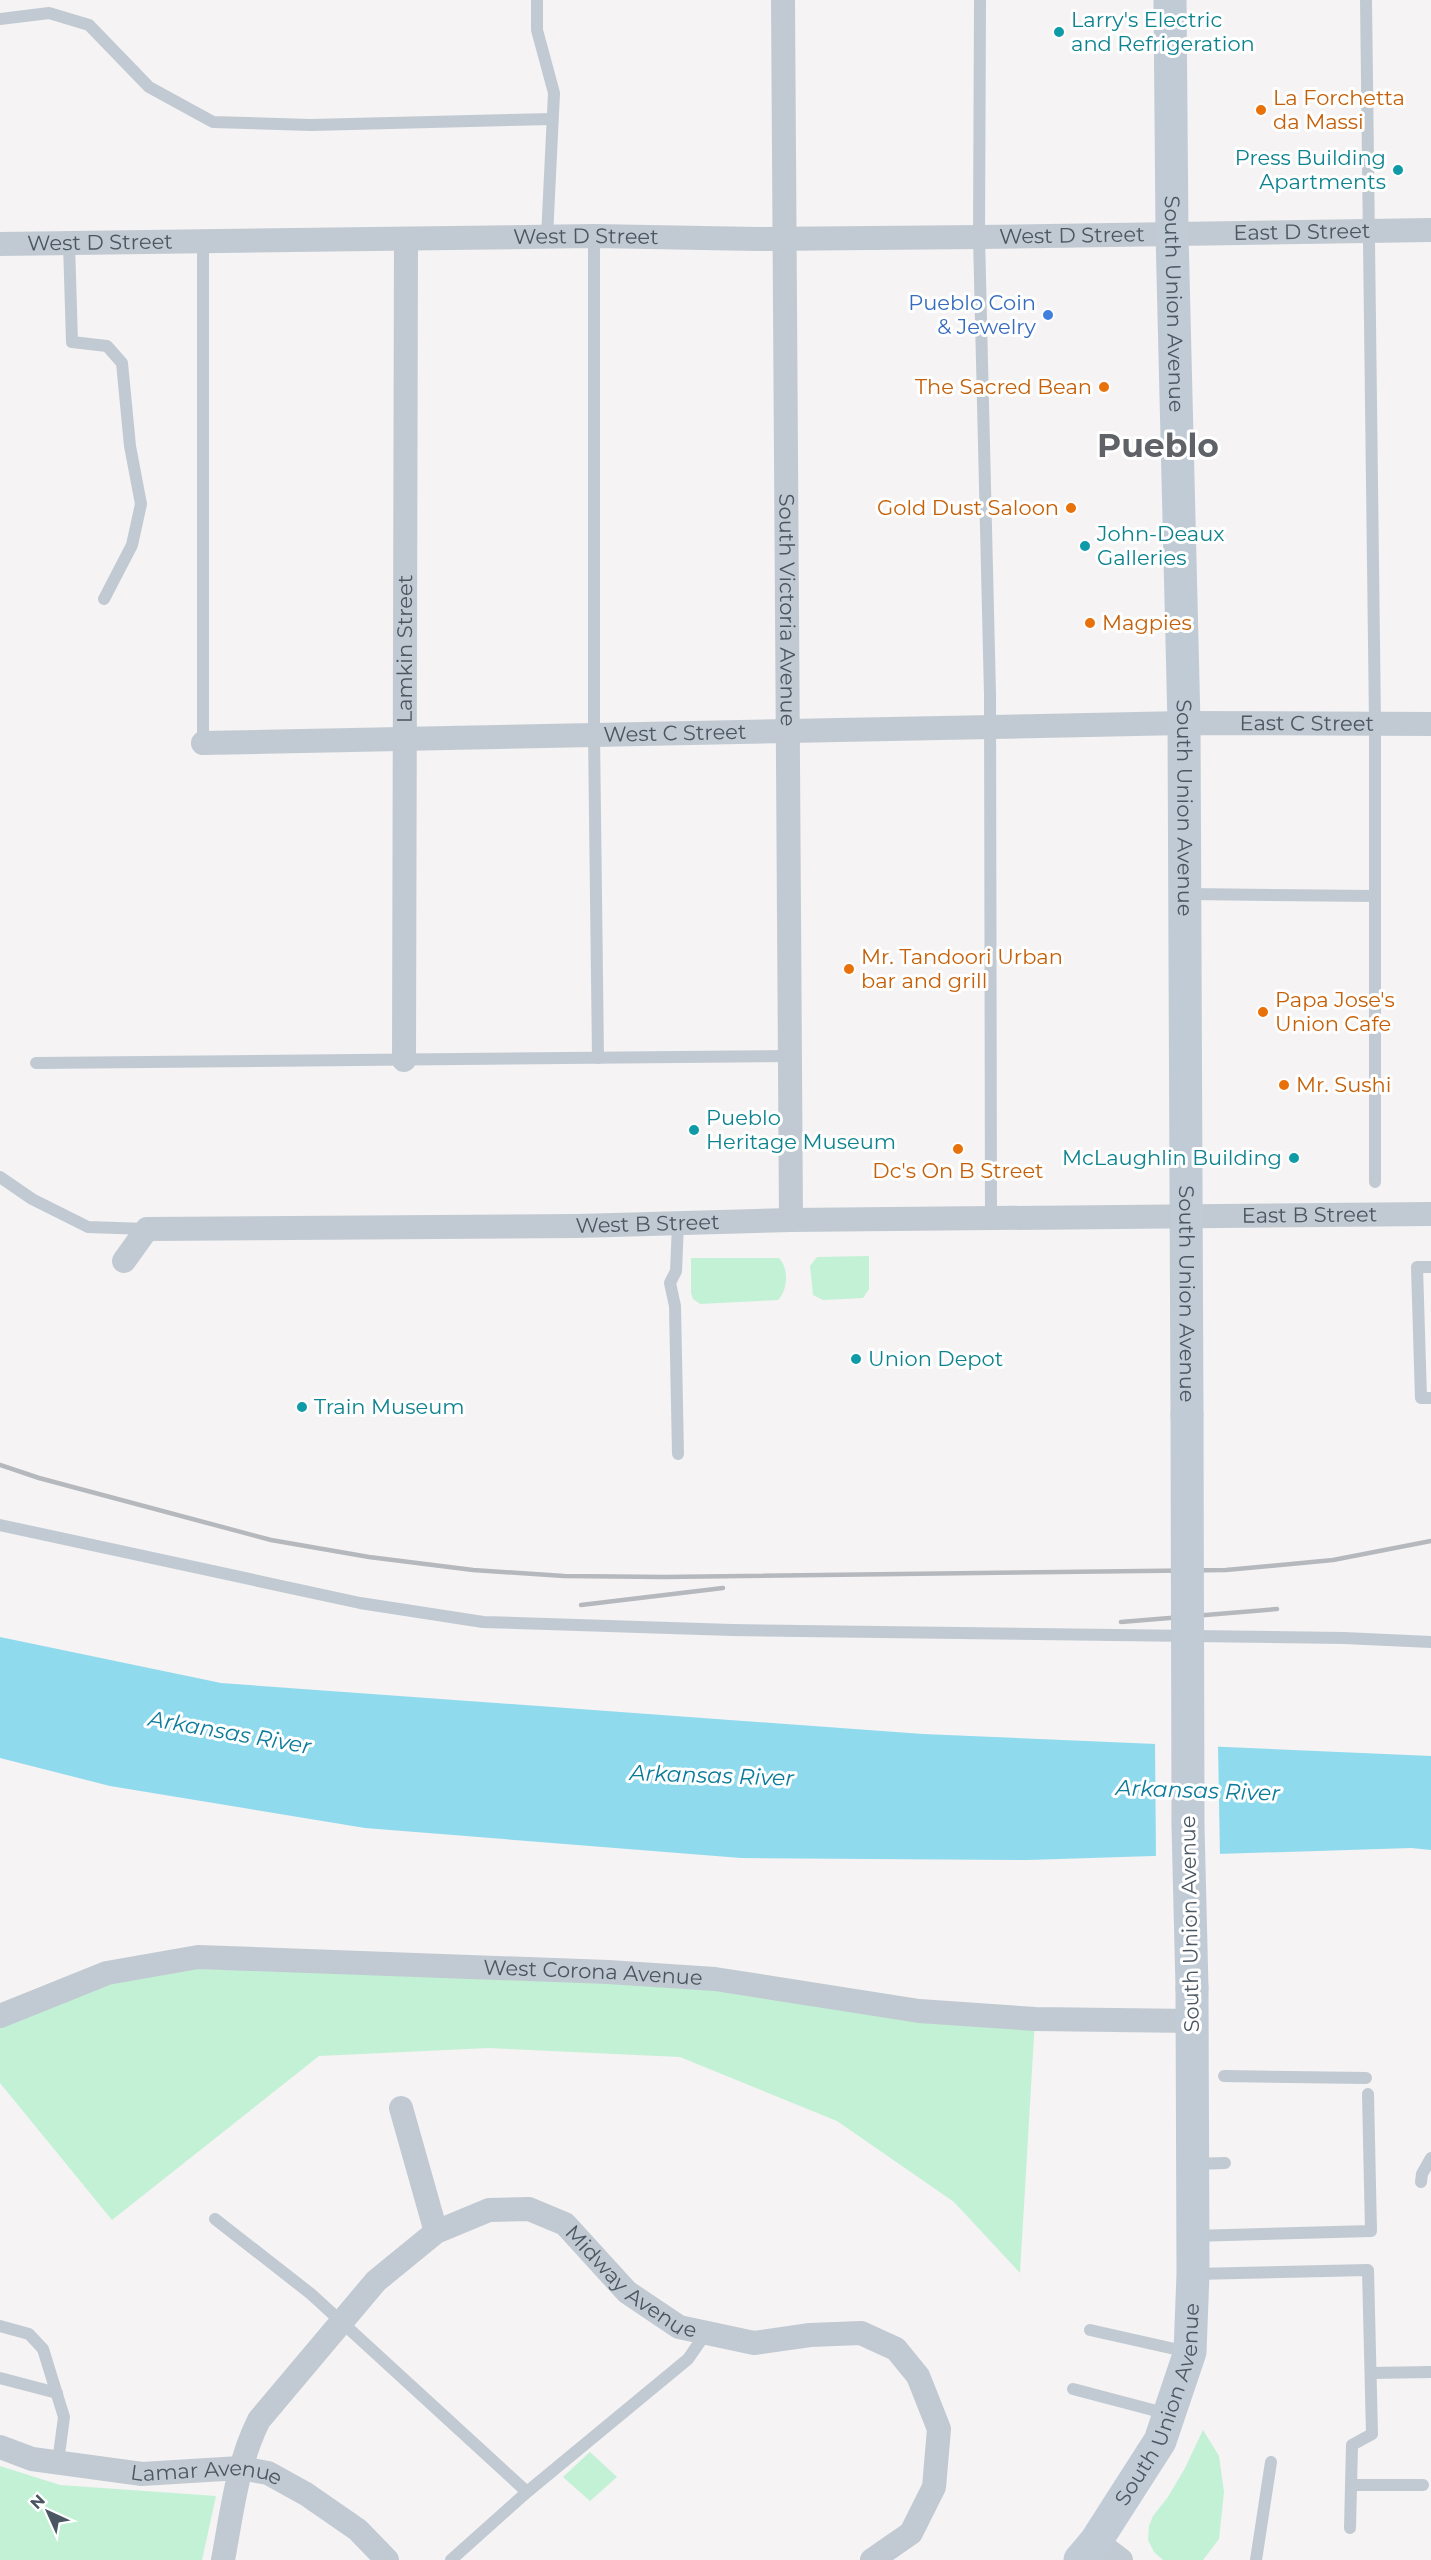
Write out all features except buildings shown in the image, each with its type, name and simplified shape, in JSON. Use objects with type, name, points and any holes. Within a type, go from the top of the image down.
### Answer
[{"type":"street","name":"South Victoria Avenue","points":[[783,0],[791,1220]]},
{"type":"street","name":"South Union Avenue","points":[[1088,2550],[1160,2441],[1190,2352],[1193,2274],[1193,2021],[1188,1815],[1188,1215],[1184,723],[1172,233],[1170,0]]},
{"type":"street","name":"East D Street","points":[[1172,233],[1431,230]]},
{"type":"street","name":"West D Street","points":[[0,244],[594,236],[979,237],[1172,233]]},
{"type":"street","name":"Lamkin Street","points":[[404,1060],[406,239]]},
{"type":"street","name":"East C Street","points":[[1184,723],[1431,724]]},
{"type":"street","name":"West C Street","points":[[203,742],[1184,723]]},
{"type":"street","name":"East B Street","points":[[1188,1215],[1431,1214]]},
{"type":"street","name":"West B Street","points":[[147,1229],[567,1227],[791,1220],[1188,1215]]},
{"type":"street","points":[[124,1261],[147,1229]]},
{"type":"street","name":"West Corona Avenue","points":[[0,2016],[107,1973],[198,1957],[608,1972],[715,1979],[919,2011],[1035,2019],[1193,2021]]},
{"type":"street","points":[[401,2108],[436,2232]]},
{"type":"street","name":"Midway Avenue","points":[[223,2560],[240,2468],[246,2445],[259,2421],[376,2281],[436,2232],[489,2210],[530,2209],[565,2224],[627,2292],[679,2327],[754,2343],[810,2335],[861,2333],[896,2349],[918,2376],[939,2429],[934,2487],[911,2533],[872,2560]]},
{"type":"street","name":"Lamar Avenue","points":[[0,2447],[32,2459],[142,2474],[240,2468],[268,2473],[306,2494],[358,2530],[387,2560]]},
{"type":"street","points":[[1088,2550],[1121,2560]]},
{"type":"lane","points":[[537,0],[537,30],[554,93],[547,237]]},
{"type":"lane","points":[[980,0],[979,237],[990,727],[990,1218]]},
{"type":"lane","points":[[1366,0],[1367,231],[1375,724],[1375,1182]]},
{"type":"lane","points":[[0,19],[49,13],[89,25],[149,87],[213,122],[311,125],[552,118]]},
{"type":"lane","points":[[594,236],[594,734],[598,1058]]},
{"type":"lane","points":[[203,241],[203,742]]},
{"type":"lane","points":[[69,243],[72,342],[107,346],[122,363],[130,446],[141,504],[132,545],[104,599]]},
{"type":"lane","points":[[1185,894],[1375,896]]},
{"type":"lane","points":[[36,1064],[790,1056]]},
{"type":"lane","points":[[0,1177],[32,1199],[88,1227],[147,1229]]},
{"type":"lane","points":[[678,1224],[676,1271],[670,1283],[675,1306],[678,1454]]},
{"type":"lane","points":[[1431,1267],[1417,1267],[1421,1398],[1431,1398]]},
{"type":"lane","points":[[0,1525],[360,1603],[483,1622],[732,1630],[1333,1638],[1431,1642]]},
{"type":"lane","points":[[1224,2076],[1365,2078]]},
{"type":"lane","points":[[1192,2236],[1371,2231],[1368,2094]]},
{"type":"lane","points":[[1421,2182],[1422,2174],[1431,2158]]},
{"type":"lane","points":[[1192,2164],[1225,2163]]},
{"type":"lane","points":[[215,2219],[253,2247],[342,2322],[527,2492]]},
{"type":"lane","points":[[1193,2274],[1368,2271],[1372,2434],[1352,2445],[1350,2529]]},
{"type":"lane","points":[[0,2326],[29,2334],[43,2349],[64,2417],[58,2462]]},
{"type":"lane","points":[[1090,2330],[1190,2352]]},
{"type":"lane","points":[[451,2560],[527,2492],[688,2359],[706,2333]]},
{"type":"lane","points":[[1372,2373],[1431,2372]]},
{"type":"lane","points":[[0,2378],[57,2393]]},
{"type":"lane","points":[[1073,2389],[1169,2414]]},
{"type":"lane","points":[[1256,2560],[1271,2462]]},
{"type":"lane","points":[[1351,2485],[1423,2485]]},
{"type":"green space","points":[[869,1256],[869,1289],[863,1298],[823,1300],[813,1295],[810,1266],[817,1257]]},
{"type":"green space","points":[[691,1258],[779,1258],[786,1273],[784,1291],[778,1300],[700,1304],[693,1299],[691,1293]]},
{"type":"green space","points":[[198,1957],[608,1972],[1035,2019],[1020,2273],[954,2202],[837,2121],[680,2057],[489,2048],[319,2056],[112,2220],[0,2083],[0,2016]]},
{"type":"green space","points":[[1203,2430],[1219,2456],[1224,2492],[1219,2539],[1203,2560],[1163,2560],[1154,2552],[1148,2540],[1149,2526],[1153,2516],[1168,2497],[1185,2468]]},
{"type":"green space","points":[[590,2452],[617,2477],[590,2501],[563,2477]]},
{"type":"green space","points":[[0,2466],[60,2485],[216,2496],[202,2560],[0,2560]]},
{"type":"water","name":"Arkansas River","points":[[0,1637],[221,1683],[923,1734],[1431,1756],[1431,1850],[1411,1848],[1027,1860],[741,1858],[365,1828],[110,1786],[0,1758]]},
{"type":"pier","points":[[1155,1741],[1218,1744],[1220,1857],[1156,1859]]},
{"type":"railway","points":[[0,1465],[39,1478],[271,1540],[369,1557],[473,1570],[564,1576],[664,1577],[1226,1570],[1333,1560],[1431,1541]]},
{"type":"railway","points":[[581,1605],[723,1588]]},
{"type":"railway","points":[[1121,1622],[1277,1609]]},
{"type":"place","name":"Larry's Electric and Refrigeration","points":[[1059,32]]},
{"type":"place","name":"La Forchetta da Massi","points":[[1261,110]]},
{"type":"place","name":"Press Building Apartments","points":[[1398,170]]},
{"type":"place","name":"Pueblo Coin & Jewelry","points":[[1048,315]]},
{"type":"place","name":"The Sacred Bean","points":[[1104,387]]},
{"type":"place","name":"Gold Dust Saloon","points":[[1071,508]]},
{"type":"place","name":"John-Deaux Galleries","points":[[1085,546]]},
{"type":"place","name":"Magpies","points":[[1090,623]]},
{"type":"place","name":"Mr. Tandoori Urban bar and grill","points":[[849,969]]},
{"type":"place","name":"Papa Jose's Union Cafe","points":[[1263,1012]]},
{"type":"place","name":"Mr. Sushi","points":[[1284,1085]]},
{"type":"place","name":"Pueblo Heritage Museum","points":[[694,1130]]},
{"type":"place","name":"Dc's On B Street","points":[[958,1149]]},
{"type":"place","name":"McLaughlin Building","points":[[1294,1158]]},
{"type":"place","name":"Union Depot","points":[[856,1359]]},
{"type":"place","name":"Train Museum","points":[[302,1407]]},
{"type":"district","name":"Pueblo","points":[[1158,445]]}]
